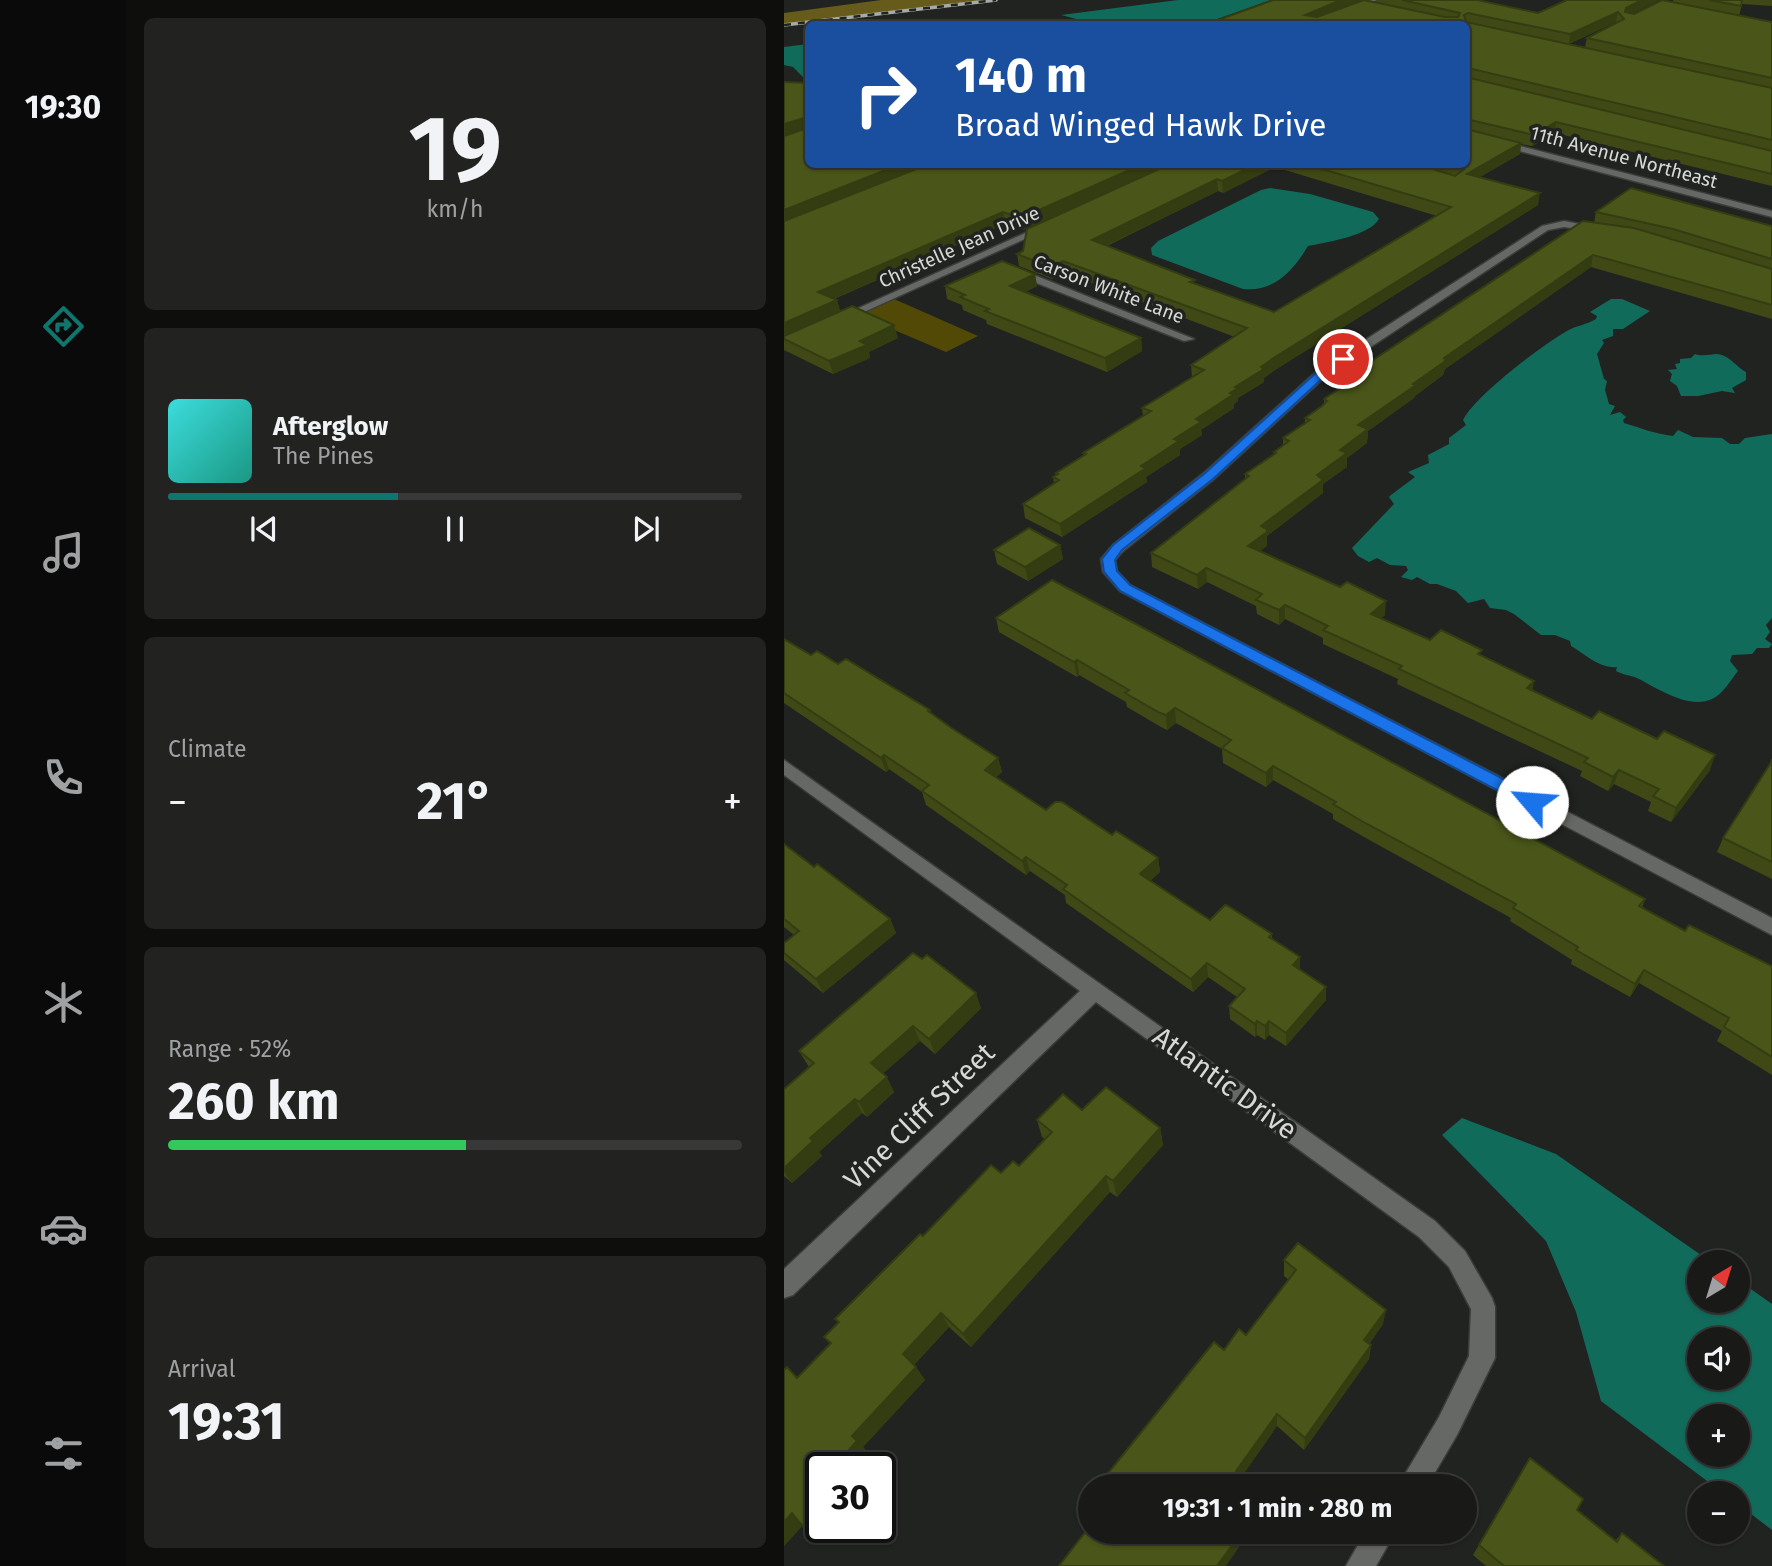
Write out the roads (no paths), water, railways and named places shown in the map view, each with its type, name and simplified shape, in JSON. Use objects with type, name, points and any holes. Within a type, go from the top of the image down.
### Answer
[{"type":"street","points":[[1319,21],[1362,5],[1374,4]]},
{"type":"street","name":"11th Avenue Northeast","points":[[1470,135],[1772,214]]},
{"type":"street","name":"Christelle Jean Drive","points":[[833,323],[1052,224]]},
{"type":"street","points":[[1621,235],[1581,225],[1564,224],[1545,228],[1321,374],[1209,476],[1118,548],[1108,559],[1110,572],[1125,588],[1772,927]]},
{"type":"street","points":[[979,257],[992,262]]},
{"type":"street","name":"Carson White Lane","points":[[1005,267],[1188,339]]},
{"type":"street","name":"Atlantic Drive","points":[[784,766],[1427,1229],[1457,1259],[1483,1307],[1482,1358],[1448,1426],[1418,1474]]},
{"type":"street","name":"Vine Cliff Street","points":[[784,1286],[1095,990]]},
{"type":"street","points":[[1360,1566],[1374,1544]]},
{"type":"railway","points":[[818,21],[996,0]]},
{"type":"railway","points":[[784,25],[805,23]]}]
